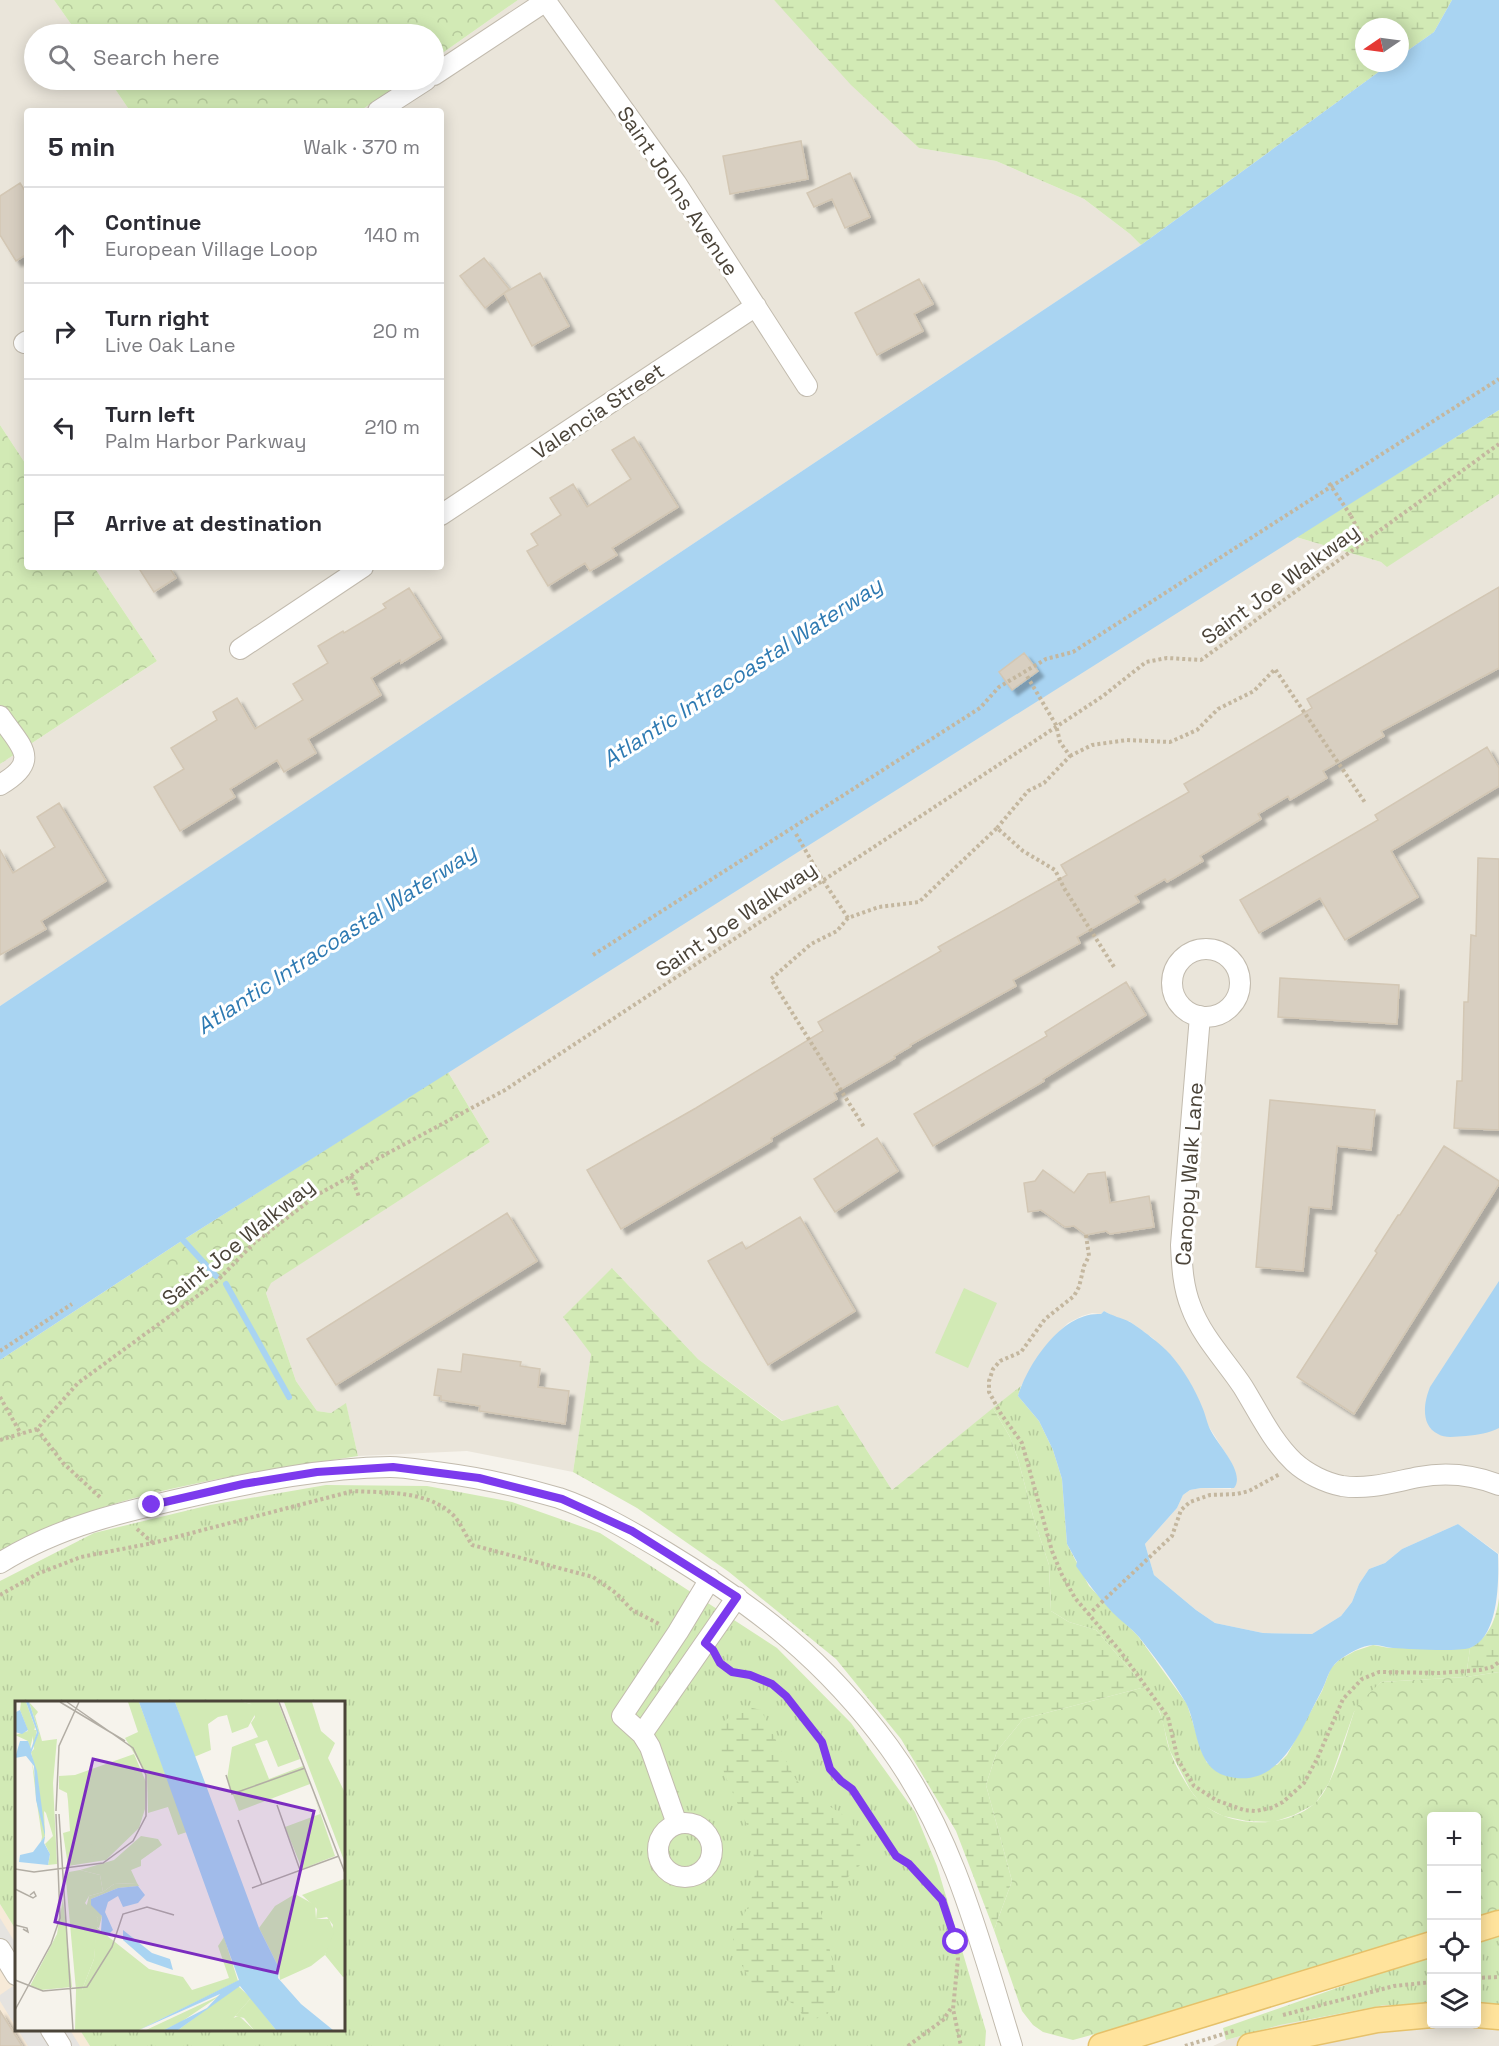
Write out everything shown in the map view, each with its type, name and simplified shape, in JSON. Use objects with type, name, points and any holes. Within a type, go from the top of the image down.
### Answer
[{"type":"main road","points":[[1481,1928],[1499,1923]]},
{"type":"main road","points":[[1101,2046],[1427,1945]]},
{"type":"main road","points":[[1481,2015],[1499,2017]]},
{"type":"main road","points":[[1250,2046],[1377,2020],[1427,2016]]},
{"type":"street","points":[[444,68],[546,1]]},
{"type":"street","name":"Saint Johns Avenue","points":[[546,1],[676,183],[807,386]]},
{"type":"street","points":[[383,108],[411,90]]},
{"type":"street","name":"Valencia Street","points":[[444,513],[756,306]]},
{"type":"street","points":[[240,649],[358,570]]},
{"type":"street","points":[[0,716],[24,750],[23,767],[14,777],[0,785]]},
{"type":"street","name":"Canopy Walk Lane","points":[[1200,1016],[1181,1245],[1182,1273],[1191,1309],[1200,1325],[1277,1443],[1296,1464],[1318,1478],[1342,1486],[1381,1485],[1438,1475],[1471,1477],[1499,1485]]},
{"type":"street","points":[[0,1563],[33,1544],[119,1513],[243,1484],[317,1472],[393,1467],[479,1478],[562,1499],[632,1531],[737,1597],[788,1636],[828,1674],[890,1748],[931,1814],[955,1865],[1012,2046]]},
{"type":"street","points":[[677,1824],[650,1747],[642,1734],[622,1716],[710,1579]]},
{"type":"street","points":[[642,1734],[737,1597]]},
{"type":"street","points":[[0,1949],[15,1973]]},
{"type":"street","points":[[52,2031],[61,2046]]},
{"type":"path","points":[[593,955],[980,708],[999,687],[1046,659],[1073,652],[1499,379]]},
{"type":"path","name":"Saint Joe Walkway","points":[[37,1429],[78,1383],[215,1283],[254,1243],[317,1195],[364,1166],[505,1090],[1103,696],[1146,662],[1167,658],[1201,660],[1499,444]]},
{"type":"path","points":[[1329,483],[1351,516],[1364,542]]},
{"type":"path","points":[[864,1127],[771,979],[811,944],[837,931],[848,918],[879,907],[920,902],[997,828],[1028,791],[1044,783],[1070,756],[1092,745],[1126,740],[1170,742],[1197,730],[1218,709],[1254,691],[1275,669],[1366,804]]},
{"type":"path","points":[[1027,676],[1056,725],[1060,742],[1070,756]]},
{"type":"path","points":[[997,828],[1023,851],[1056,870],[1064,888],[1114,967]]},
{"type":"path","points":[[796,834],[848,918]]},
{"type":"path","points":[[351,1176],[354,1189],[359,1197]]},
{"type":"path","points":[[1086,1235],[1089,1256],[1074,1296],[1045,1319],[1021,1352],[1000,1361],[993,1369],[989,1381],[989,1392],[1001,1414],[1022,1443],[1052,1551],[1071,1590],[1088,1615],[1113,1642],[1168,1717],[1178,1760],[1194,1786],[1227,1805],[1256,1811],[1271,1808],[1283,1802],[1304,1783],[1343,1699],[1362,1679],[1379,1672],[1440,1673],[1480,1670],[1492,1667],[1499,1662]]},
{"type":"path","points":[[0,1351],[72,1304]]},
{"type":"path","points":[[0,1398],[21,1434]]},
{"type":"path","points":[[0,1440],[37,1429],[63,1463],[153,1543]]},
{"type":"path","points":[[1088,1615],[1172,1536],[1181,1510],[1190,1502],[1202,1497],[1237,1494],[1258,1487],[1296,1464]]},
{"type":"path","points":[[0,1595],[37,1574],[81,1557],[153,1543],[353,1491],[416,1496],[435,1502],[454,1516],[472,1545],[593,1577],[616,1593],[632,1610],[648,1620],[678,1632]]},
{"type":"path","points":[[705,1643],[713,1650],[720,1663],[732,1672],[750,1675],[772,1684],[786,1696],[822,1742],[830,1769],[857,1796],[896,1856],[909,1864],[942,1900],[956,1942],[958,1958],[954,2021],[961,2046]]},
{"type":"path","points":[[1481,1978],[1499,1977]]},
{"type":"path","points":[[908,2046],[943,2020],[954,2006]]},
{"type":"shaded area","points":[[0,0],[54,0],[71,24],[24,24],[24,90],[116,90],[128,108],[24,108],[24,461],[0,425]]},
{"type":"shaded area","points":[[518,0],[774,0],[919,148],[996,161],[1084,199],[1141,245],[0,1006],[0,764],[157,661],[96,570],[444,570],[444,108],[364,108],[390,90],[444,90],[444,52]]},
{"type":"shaded area","points":[[1499,494],[1499,1554],[1458,1524],[1402,1549],[1385,1563],[1369,1569],[1359,1584],[1352,1602],[1341,1616],[1312,1634],[1263,1633],[1215,1623],[1154,1575],[1145,1544],[1177,1508],[1183,1495],[1190,1490],[1231,1489],[1231,1462],[1154,1339],[1129,1321],[1122,1321],[1104,1311],[1101,1314],[1092,1313],[1082,1316],[1068,1323],[1048,1343],[1021,1386],[892,1490],[838,1405],[783,1421],[698,1359],[612,1268],[591,1354],[573,1472],[467,1451],[358,1456],[346,1404],[331,1413],[317,1411],[296,1381],[266,1293],[270,1283],[490,1142],[448,1072],[1296,537],[1381,562],[1387,566]]},
{"type":"shaded area","points":[[0,1904],[15,1928],[15,2031],[81,2031],[90,2046],[0,2046]]},
{"type":"shaded area","points":[[0,1918],[15,1942],[15,2025],[0,2001],[0,1995],[13,1986],[0,1967]]},
{"type":"shaded area","points":[[1385,2005],[1427,2005],[1427,2028],[1481,2028],[1481,2020],[1499,2006],[1499,2046],[1213,2046],[1226,2040],[1280,2025]]},
{"type":"shaded area","points":[[19,2031],[71,2031],[80,2046],[28,2046]]},
{"type":"green space","points":[[54,0],[518,0],[444,52],[444,24],[71,24]]},
{"type":"green space","points":[[774,0],[1452,0],[1434,32],[1409,50],[1409,18],[1355,18],[1355,72],[1379,72],[1141,245],[1084,199],[996,161],[919,148],[851,85]]},
{"type":"green space","points":[[116,90],[390,90],[364,108],[128,108]]},
{"type":"green space","points":[[1499,410],[1499,494],[1387,567],[1381,562],[1296,537]]},
{"type":"green space","points":[[0,425],[24,461],[24,570],[96,570],[157,661],[0,764]]},
{"type":"green space","points":[[448,1072],[490,1142],[271,1283],[266,1293],[296,1381],[317,1411],[331,1413],[346,1403],[358,1456],[221,1478],[127,1500],[82,1514],[40,1531],[0,1552],[0,1360],[183,1240]]},
{"type":"green space","points":[[612,1268],[698,1359],[782,1421],[838,1405],[892,1490],[993,1408],[1010,1437],[1049,1565],[1051,1611],[1069,1622],[1096,1630],[1145,1687],[1023,1719],[997,1751],[986,1785],[1012,1881],[994,1930],[956,1831],[901,1739],[836,1659],[729,1572],[637,1508],[573,1472],[591,1354],[563,1317]]},
{"type":"green space","points":[[964,1288],[997,1303],[968,1368],[935,1353]]},
{"type":"green space","points":[[1021,1386],[1018,1396],[1039,1421],[1053,1450],[1062,1479],[1067,1544],[1089,1586],[1138,1636],[1187,1704],[1207,1763],[1277,1765],[1287,1755],[1322,1691],[1331,1668],[1339,1660],[1355,1651],[1373,1645],[1389,1648],[1470,1648],[1466,1677],[1381,1682],[1354,1712],[1329,1783],[1315,1804],[1294,1815],[1273,1822],[1247,1821],[1223,1816],[1202,1805],[1191,1791],[1170,1751],[1160,1712],[1145,1687],[1096,1630],[1069,1622],[1051,1611],[1049,1565],[1018,1459],[1010,1437],[993,1408]]},
{"type":"green space","points":[[326,1485],[427,1486],[512,1502],[600,1533],[777,1648],[851,1723],[915,1812],[937,1866],[986,2031],[985,2046],[90,2046],[81,2031],[345,2031],[345,1701],[15,1701],[15,1928],[0,1904],[0,1581],[94,1533],[210,1505]]},
{"type":"green space","points":[[1499,1598],[1499,1672],[1466,1677],[1470,1648],[1487,1633],[1496,1614]]},
{"type":"green space","points":[[1499,1672],[1499,1911],[1481,1917],[1481,1812],[1427,1812],[1427,1933],[1109,2033],[1106,2031],[1073,2040],[1043,2032],[1033,2025],[1022,2011],[994,1930],[1012,1881],[986,1785],[997,1751],[1023,1719],[1145,1687],[1161,1716],[1168,1746],[1177,1767],[1191,1791],[1216,1813],[1232,1819],[1267,1822],[1300,1813],[1314,1804],[1321,1796],[1333,1774],[1354,1712],[1360,1702],[1381,1682],[1466,1677]]},
{"type":"green space","points":[[740,1705],[761,1710],[793,1775],[804,1790],[851,1820],[860,1839],[861,1864],[820,1909],[838,1984],[827,2016],[805,2021],[792,2003],[756,1991],[733,1949],[733,1935],[751,1901],[756,1866],[747,1825],[724,1773],[719,1728]]},
{"type":"green space","points":[[1499,1935],[1499,2006],[1481,2005],[1481,1940]]},
{"type":"green space","points":[[1427,1956],[1427,2005],[1385,2005],[1280,2025],[1226,2040],[1223,2028]]},
{"type":"water","name":"Atlantic Intracoastal Waterway","points":[[1452,0],[1499,0],[1499,410],[183,1240],[0,1360],[0,1006],[1141,245],[1379,72],[1409,72],[1409,50],[1434,32]]},
{"type":"water","points":[[1499,1281],[1499,1428],[1475,1435],[1441,1436],[1432,1430],[1426,1419],[1425,1406],[1430,1387]]},
{"type":"water","points":[[1104,1311],[1134,1325],[1162,1346],[1175,1360],[1193,1387],[1214,1437],[1230,1459],[1236,1475],[1237,1482],[1234,1488],[1201,1488],[1190,1490],[1183,1495],[1177,1508],[1145,1544],[1154,1575],[1215,1623],[1263,1633],[1312,1634],[1341,1616],[1352,1602],[1359,1584],[1369,1569],[1385,1563],[1402,1549],[1458,1524],[1498,1554],[1495,1607],[1492,1621],[1480,1642],[1470,1648],[1454,1650],[1391,1648],[1375,1645],[1356,1650],[1338,1661],[1332,1668],[1296,1739],[1275,1766],[1261,1775],[1245,1778],[1226,1776],[1208,1764],[1199,1745],[1190,1712],[1176,1686],[1139,1637],[1107,1607],[1076,1566],[1077,1562],[1067,1544],[1062,1479],[1053,1450],[1039,1421],[1018,1396],[1039,1355],[1061,1330],[1073,1321],[1087,1315],[1101,1314]]},
{"type":"building","points":[[801,141],[808,179],[730,194],[723,156]]},
{"type":"building","points":[[850,173],[870,217],[845,228],[832,199],[814,207],[807,193]]},
{"type":"building","points":[[20,183],[24,189],[24,256],[16,261],[0,235],[0,196]]},
{"type":"building","points":[[484,258],[509,289],[485,308],[460,276]]},
{"type":"building","points":[[540,273],[569,326],[532,346],[504,293]]},
{"type":"building","points":[[919,279],[933,304],[914,314],[923,331],[877,355],[855,313]]},
{"type":"building","points":[[634,437],[678,507],[612,548],[617,555],[590,571],[585,563],[548,586],[527,551],[538,545],[531,534],[561,515],[550,498],[573,484],[587,507],[631,479],[612,450]]},
{"type":"building","points":[[140,570],[171,570],[176,578],[154,592]]},
{"type":"building","points":[[1499,587],[1499,668],[1381,731],[1384,736],[1323,771],[1327,778],[1290,800],[1288,796],[1258,814],[1261,819],[1200,856],[1203,861],[1167,882],[1165,879],[1135,896],[1139,902],[1077,937],[1080,943],[1013,980],[1016,986],[910,1045],[894,1056],[895,1058],[834,1093],[837,1099],[771,1138],[772,1141],[621,1229],[587,1170],[696,1108],[823,1031],[818,1022],[941,951],[938,947],[1067,875],[1061,865],[1189,792],[1184,784],[1312,708],[1307,699]]},
{"type":"building","points":[[409,588],[441,638],[401,663],[400,660],[371,678],[381,695],[308,739],[316,753],[284,772],[277,760],[230,789],[235,797],[180,831],[154,787],[184,769],[171,748],[217,720],[213,712],[237,698],[255,729],[303,700],[293,684],[328,663],[318,646],[386,608],[383,604]]},
{"type":"building","points":[[1024,653],[1038,671],[1012,690],[999,672]]},
{"type":"building","points":[[1487,747],[1499,768],[1499,786],[1391,851],[1418,897],[1345,940],[1320,898],[1259,933],[1240,900],[1378,820],[1375,815]]},
{"type":"building","points":[[59,803],[106,881],[41,921],[46,929],[0,955],[0,850],[13,873],[55,847],[37,817]]},
{"type":"building","points":[[1478,858],[1499,859],[1499,1130],[1454,1128],[1457,1081],[1462,1081],[1464,1002],[1468,1002],[1471,935],[1476,936]]},
{"type":"building","points":[[1280,978],[1399,985],[1397,1024],[1278,1017]]},
{"type":"building","points":[[1126,982],[1146,1015],[1043,1079],[1044,1081],[933,1146],[914,1114],[1047,1036],[1045,1032]]},
{"type":"building","points":[[1270,1100],[1375,1110],[1371,1150],[1337,1146],[1331,1209],[1309,1207],[1303,1271],[1256,1267]]},
{"type":"building","points":[[877,1138],[898,1171],[835,1212],[814,1179]]},
{"type":"building","points":[[1444,1146],[1499,1181],[1499,1184],[1354,1414],[1297,1377],[1377,1253],[1375,1251]]},
{"type":"building","points":[[1043,1170],[1074,1193],[1088,1174],[1105,1172],[1110,1203],[1149,1196],[1154,1227],[1110,1234],[1106,1231],[1086,1235],[1074,1226],[1065,1227],[1041,1210],[1028,1212],[1024,1183],[1035,1181]]},
{"type":"building","points":[[507,1213],[537,1261],[336,1385],[307,1339]]},
{"type":"building","points":[[800,1217],[855,1311],[768,1365],[708,1261],[742,1242],[746,1249]]},
{"type":"building","points":[[463,1354],[521,1362],[520,1366],[540,1369],[538,1387],[569,1391],[565,1424],[479,1411],[480,1406],[441,1400],[441,1396],[434,1395],[438,1369],[461,1372]]},
{"type":"building","points":[[0,2011],[22,2046],[0,2046]]},
{"type":"waterway","points":[[183,1240],[216,1276]]},
{"type":"waterway","points":[[226,1284],[289,1397]]},
{"type":"route","points":[[152,1505],[243,1484],[317,1472],[393,1467],[479,1478],[562,1499],[632,1531],[737,1597],[705,1643],[713,1650],[720,1663],[732,1672],[750,1675],[772,1684],[786,1696],[822,1742],[830,1769],[852,1789],[872,1816],[896,1856],[909,1864],[928,1882],[942,1900],[956,1942]]}]
